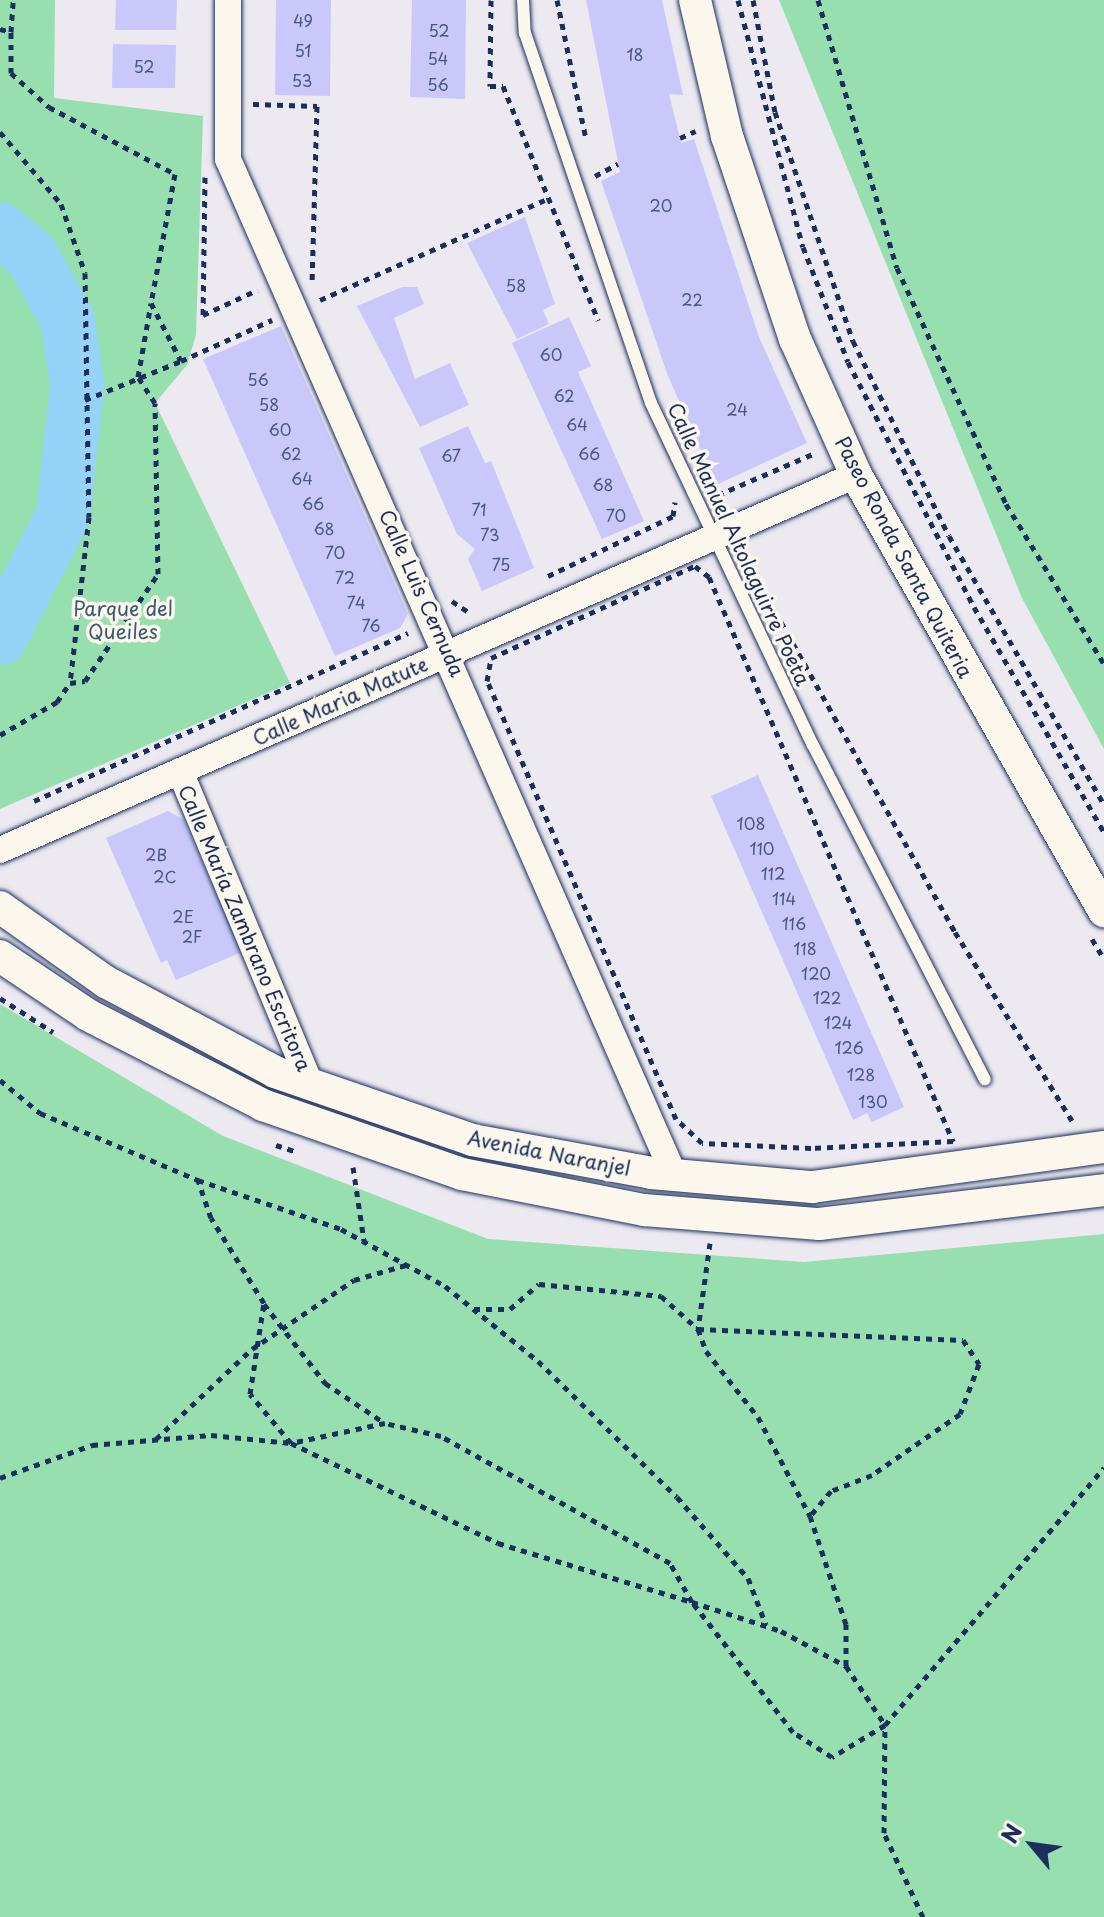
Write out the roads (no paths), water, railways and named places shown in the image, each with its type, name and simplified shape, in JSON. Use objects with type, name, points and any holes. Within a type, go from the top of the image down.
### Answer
[{"type":"street","name":"Calle Luis Cernuda","points":[[228,0],[228,159],[449,653],[674,1175]]},
{"type":"street","name":"Paseo Ronda Santa Quiteria","points":[[695,0],[746,201],[795,339],[856,475],[1096,922]]},
{"type":"street","name":"Paseo Ronda Santa Quiteria","points":[[711,0],[739,133],[810,336],[879,484],[1104,883]]},
{"type":"street","name":"Calle Maria Matute","points":[[0,850],[710,535],[856,475]]},
{"type":"street","name":"Calle María Zambrano Escritora","points":[[180,771],[310,1084]]},
{"type":"street","name":"Avenida Naranjel","points":[[0,907],[106,982],[310,1084],[472,1140],[674,1175],[812,1187],[1104,1147]]},
{"type":"street","name":"Avenida Naranjel","points":[[0,956],[88,1015],[263,1105],[462,1174],[644,1210],[819,1224],[1104,1190]]},
{"type":"lane","name":"Calle Manuel Altolaguirre Poeta","points":[[523,0],[525,33],[651,403],[710,535],[985,1079]]},
{"type":"waterway","points":[[0,229],[31,255],[68,321],[77,386],[63,515],[0,638]]},
{"type":"park label","name":"Parque del Queiles","points":[[123,620]]}]
